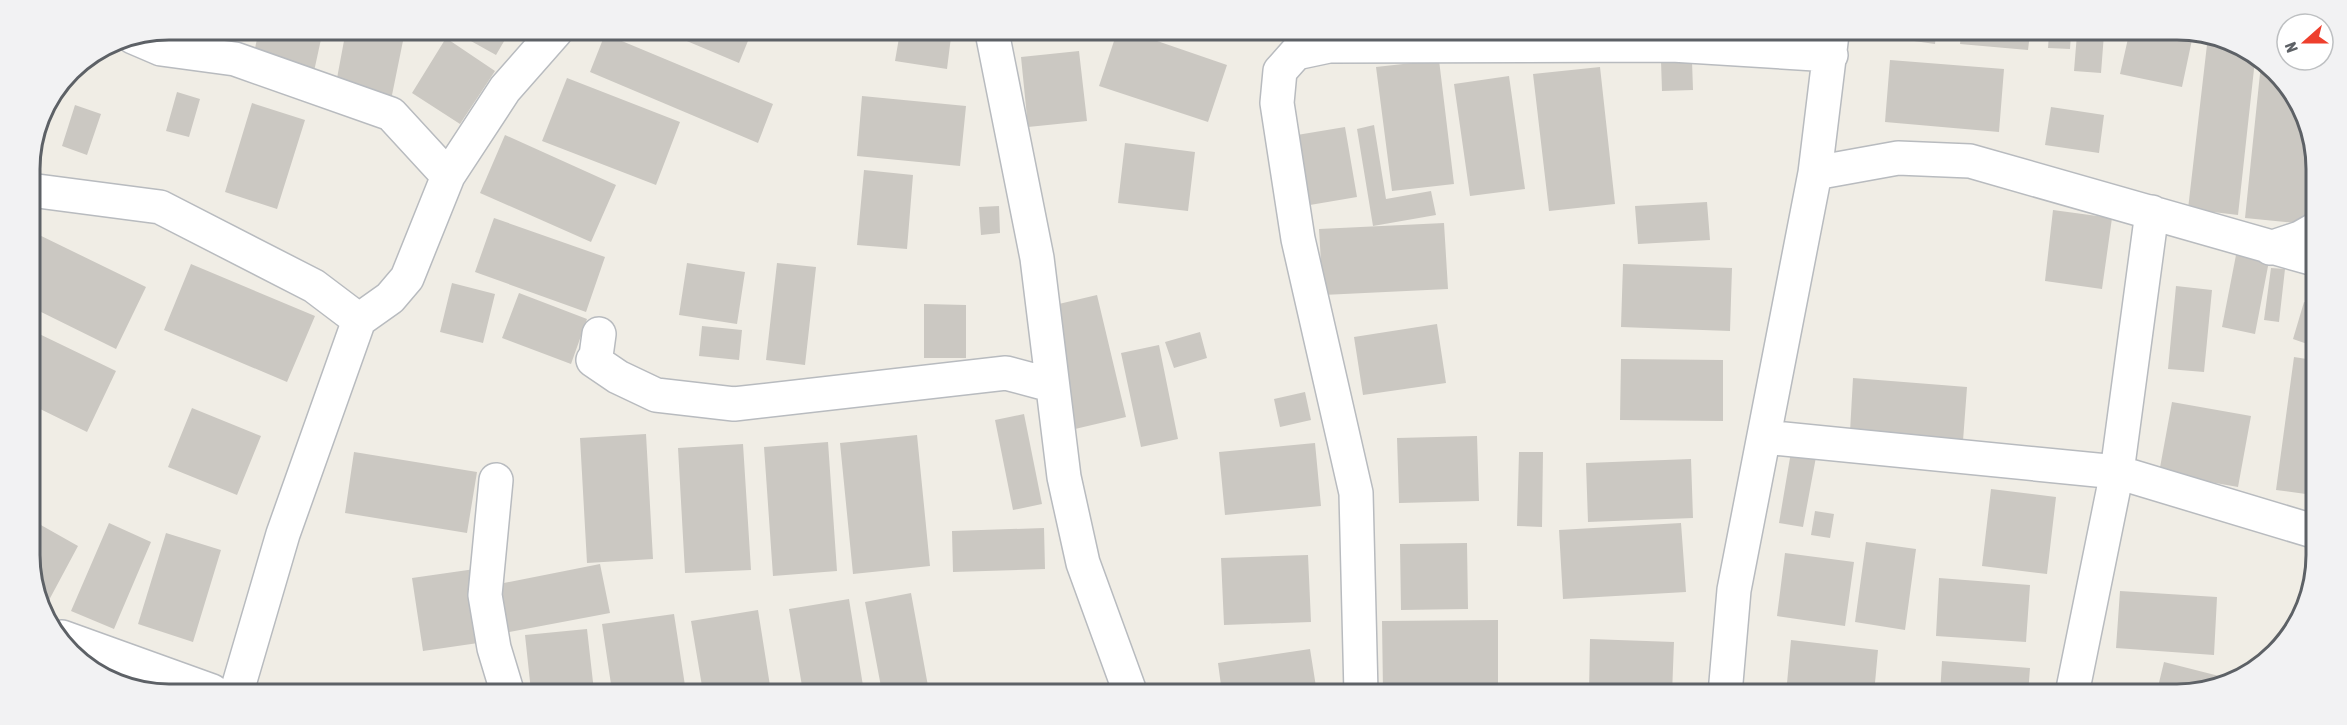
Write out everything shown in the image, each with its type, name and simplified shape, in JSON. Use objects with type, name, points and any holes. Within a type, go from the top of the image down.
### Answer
[{"type":"street","points":[[239,684],[282,534],[359,320],[390,298],[407,278],[448,176],[505,89],[547,41]]},
{"type":"street","points":[[994,41],[1037,258],[1064,477],[1083,563],[1127,684]]},
{"type":"street","points":[[146,43],[160,49],[235,59],[391,114],[448,176]]},
{"type":"street","points":[[1361,684],[1356,493],[1298,239],[1277,103],[1280,71],[1296,53],[1329,46],[1832,44],[1815,173],[1734,590],[1726,684]]},
{"type":"street","points":[[1815,173],[1898,158],[1970,161],[2307,257]]},
{"type":"street","points":[[41,191],[160,207],[314,286],[359,320]]},
{"type":"street","points":[[2074,684],[2117,472],[2152,212]]},
{"type":"street","points":[[2270,248],[2307,234]]},
{"type":"street","points":[[599,334],[596,356],[592,360],[618,377],[656,395],[734,404],[1006,373],[1051,385]]},
{"type":"street","points":[[1764,437],[2117,472],[2307,529]]},
{"type":"street","points":[[496,480],[485,595],[494,648],[505,684]]},
{"type":"street","points":[[72,640],[195,684]]},
{"type":"building","points":[[1908,40],[1935,40],[1935,44]]},
{"type":"building","points":[[1960,40],[2029,40],[2028,50],[1960,44]]},
{"type":"building","points":[[2049,40],[2071,40],[2070,49],[2048,48]]},
{"type":"building","points":[[2077,40],[2104,40],[2101,73],[2074,71]]},
{"type":"building","points":[[2128,40],[2192,42],[2182,87],[2120,74]]},
{"type":"building","points":[[200,41],[225,41],[223,48]]},
{"type":"building","points":[[257,41],[321,41],[313,76],[252,62]]},
{"type":"building","points":[[344,41],[403,41],[391,100],[335,89]]},
{"type":"building","points":[[444,41],[450,41],[495,71],[460,124],[412,93]]},
{"type":"building","points":[[471,41],[504,41],[496,55]]},
{"type":"building","points":[[602,41],[621,41],[773,104],[758,143],[590,72]]},
{"type":"building","points":[[686,41],[748,41],[739,63]]},
{"type":"building","points":[[899,41],[951,41],[947,69],[895,61]]},
{"type":"building","points":[[1114,41],[1156,41],[1227,65],[1208,122],[1099,86]]},
{"type":"building","points":[[2207,44],[2227,50],[2254,66],[2238,215],[2188,209]]},
{"type":"building","points":[[1079,51],[1087,121],[1028,127],[1021,57]]},
{"type":"building","points":[[1439,60],[1454,184],[1392,191],[1376,67]]},
{"type":"building","points":[[1890,60],[2004,69],[1999,132],[1885,122]]},
{"type":"building","points":[[1661,61],[1692,61],[1693,90],[1662,91]]},
{"type":"building","points":[[1600,67],[1615,204],[1549,211],[1533,74]]},
{"type":"building","points":[[2260,70],[2285,98],[2300,128],[2307,169],[2307,224],[2245,218]]},
{"type":"building","points":[[1509,76],[1525,189],[1470,196],[1454,84]]},
{"type":"building","points":[[567,78],[680,122],[656,185],[542,141]]},
{"type":"building","points":[[177,92],[200,99],[189,137],[166,131]]},
{"type":"building","points":[[862,96],[966,106],[960,166],[857,156]]},
{"type":"building","points":[[252,103],[305,120],[277,209],[225,192]]},
{"type":"building","points":[[75,105],[101,114],[87,155],[62,146]]},
{"type":"building","points":[[2051,107],[2104,115],[2099,153],[2045,145]]},
{"type":"building","points":[[1374,125],[1386,199],[1431,191],[1436,215],[1373,226],[1357,129]]},
{"type":"building","points":[[1345,127],[1357,197],[1304,206],[1291,136]]},
{"type":"building","points":[[505,135],[616,185],[591,242],[480,193]]},
{"type":"building","points":[[1125,143],[1195,152],[1188,211],[1118,203]]},
{"type":"building","points":[[864,170],[913,175],[907,249],[857,245]]},
{"type":"building","points":[[1707,202],[1710,240],[1638,244],[1635,206]]},
{"type":"building","points":[[999,206],[1000,233],[981,235],[979,207]]},
{"type":"building","points":[[2053,210],[2112,218],[2102,289],[2045,281]]},
{"type":"building","points":[[494,218],[605,257],[586,312],[475,272]]},
{"type":"building","points":[[1444,223],[1448,289],[1323,295],[1319,229]]},
{"type":"building","points":[[41,236],[146,287],[116,349],[41,312]]},
{"type":"building","points":[[2236,255],[2269,261],[2255,334],[2222,327]]},
{"type":"building","points":[[687,263],[745,272],[737,324],[679,315]]},
{"type":"building","points":[[777,263],[816,267],[805,365],[766,360]]},
{"type":"building","points":[[191,264],[315,316],[287,382],[164,330]]},
{"type":"building","points":[[1623,264],[1732,268],[1730,331],[1621,327]]},
{"type":"building","points":[[2271,268],[2285,269],[2279,322],[2264,320]]},
{"type":"building","points":[[452,283],[495,294],[483,343],[440,332]]},
{"type":"building","points":[[2176,286],[2212,290],[2204,372],[2168,369]]},
{"type":"building","points":[[519,293],[587,319],[571,364],[502,338]]},
{"type":"building","points":[[1097,295],[1126,417],[1075,429],[1046,307]]},
{"type":"building","points":[[2304,302],[2307,303],[2307,344],[2293,339]]},
{"type":"building","points":[[924,304],[966,305],[966,358],[924,358]]},
{"type":"building","points":[[1437,324],[1446,383],[1363,395],[1354,337]]},
{"type":"building","points":[[702,326],[742,330],[739,360],[699,356]]},
{"type":"building","points":[[1200,332],[1207,358],[1174,368],[1165,342]]},
{"type":"building","points":[[41,335],[116,371],[87,432],[40,409]]},
{"type":"building","points":[[1159,345],[1178,439],[1141,447],[1121,353]]},
{"type":"building","points":[[2294,357],[2307,359],[2307,494],[2276,490]]},
{"type":"building","points":[[1621,359],[1723,360],[1723,421],[1620,420]]},
{"type":"building","points":[[1853,378],[1967,387],[1963,441],[1850,432]]},
{"type":"building","points":[[1305,392],[1311,420],[1280,427],[1274,399]]},
{"type":"building","points":[[2172,402],[2251,416],[2238,487],[2159,473]]},
{"type":"building","points":[[192,408],[261,436],[237,495],[168,467]]},
{"type":"building","points":[[1024,414],[1042,504],[1013,510],[995,420]]},
{"type":"building","points":[[646,434],[653,559],[587,563],[580,438]]},
{"type":"building","points":[[917,435],[930,566],[853,574],[840,443]]},
{"type":"building","points":[[1477,436],[1479,501],[1399,503],[1397,438]]},
{"type":"building","points":[[828,442],[837,571],[773,576],[764,447]]},
{"type":"building","points":[[1315,443],[1321,506],[1225,515],[1219,452]]},
{"type":"building","points":[[743,444],[751,570],[685,573],[678,448]]},
{"type":"building","points":[[354,452],[477,472],[467,533],[345,513]]},
{"type":"building","points":[[1519,452],[1543,452],[1542,527],[1517,526]]},
{"type":"building","points":[[1791,452],[1816,457],[1803,527],[1779,523]]},
{"type":"building","points":[[1691,459],[1693,518],[1588,522],[1586,463]]},
{"type":"building","points":[[1991,489],[2056,497],[2047,574],[1982,566]]},
{"type":"building","points":[[1815,511],[1834,514],[1830,538],[1811,535]]},
{"type":"building","points":[[109,523],[151,542],[114,629],[71,611]]},
{"type":"building","points":[[1681,523],[1686,592],[1563,599],[1559,530]]},
{"type":"building","points":[[40,525],[78,546],[49,601],[40,556]]},
{"type":"building","points":[[1044,528],[1045,569],[953,572],[952,531]]},
{"type":"building","points":[[166,533],[221,550],[193,642],[138,624]]},
{"type":"building","points":[[1866,542],[1916,549],[1905,630],[1855,622]]},
{"type":"building","points":[[1467,543],[1468,609],[1401,610],[1400,544]]},
{"type":"building","points":[[1785,553],[1854,562],[1845,626],[1777,616]]},
{"type":"building","points":[[1308,555],[1311,622],[1224,625],[1221,558]]},
{"type":"building","points":[[600,564],[610,613],[499,634],[489,586]]},
{"type":"building","points":[[475,569],[485,642],[423,651],[412,578]]},
{"type":"building","points":[[1939,578],[2030,585],[2026,642],[1936,636]]},
{"type":"building","points":[[2120,591],[2217,597],[2214,655],[2116,648]]},
{"type":"building","points":[[911,593],[928,684],[880,684],[865,602]]},
{"type":"building","points":[[849,599],[863,684],[802,684],[789,609]]},
{"type":"building","points":[[758,610],[770,684],[702,684],[691,621]]},
{"type":"building","points":[[674,614],[685,684],[611,684],[602,624]]},
{"type":"building","points":[[1498,620],[1498,684],[1383,684],[1382,621]]},
{"type":"building","points":[[587,629],[593,684],[530,684],[525,635]]},
{"type":"building","points":[[1590,639],[1674,642],[1672,684],[1589,684]]},
{"type":"building","points":[[1791,640],[1878,650],[1875,684],[1787,684]]},
{"type":"building","points":[[1310,649],[1316,684],[1221,684],[1218,663]]},
{"type":"building","points":[[1942,661],[2030,668],[2029,684],[1941,684]]},
{"type":"building","points":[[2164,662],[2219,676],[2203,682],[2159,684]]}]
